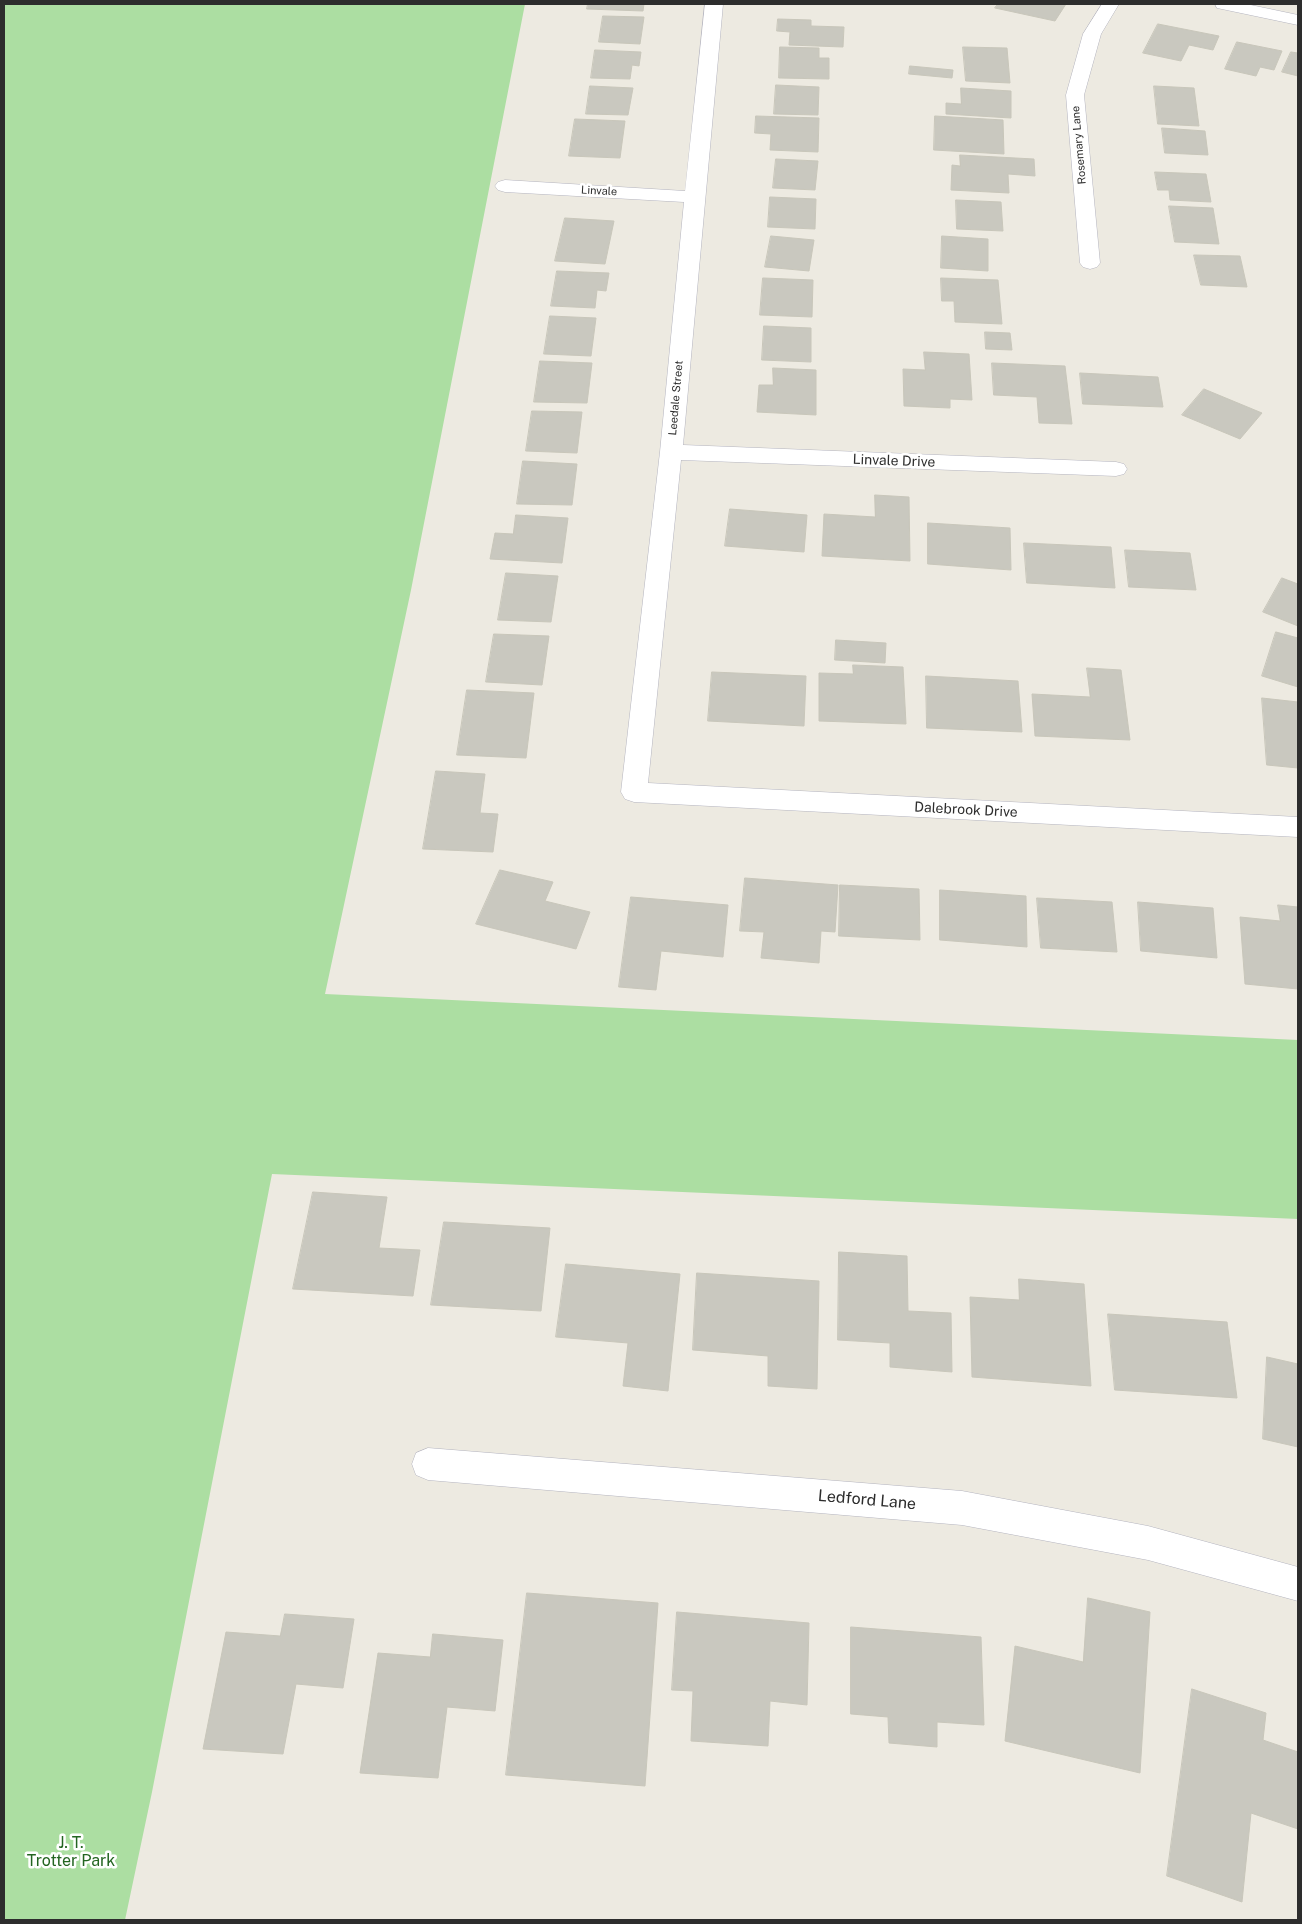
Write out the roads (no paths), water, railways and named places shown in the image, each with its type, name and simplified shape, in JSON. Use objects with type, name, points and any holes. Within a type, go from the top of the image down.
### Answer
[{"type":"street","name":"Leedale Street","points":[[634,792],[671,452],[714,4]]},
{"type":"street","name":"Rosemary Lane","points":[[1090,263],[1075,96],[1092,34],[1110,4]]},
{"type":"street","points":[[1223,4],[1298,20]]},
{"type":"street","name":"Linvale","points":[[504,186],[694,197]]},
{"type":"street","name":"Linvale Drive","points":[[671,452],[1116,469]]},
{"type":"street","name":"Dalebrook Drive","points":[[634,792],[1298,828]]},
{"type":"street","name":"Ledford Lane","points":[[428,1464],[962,1508],[1148,1543],[1298,1584]]},
{"type":"park label","name":"J. T. Trotter Park","points":[[71,1852]]}]
